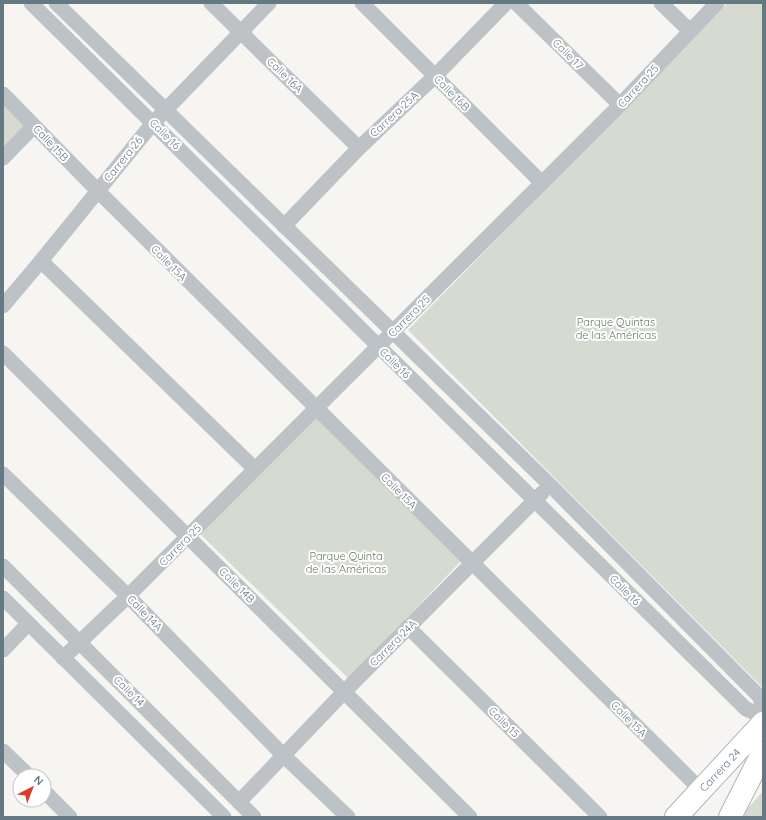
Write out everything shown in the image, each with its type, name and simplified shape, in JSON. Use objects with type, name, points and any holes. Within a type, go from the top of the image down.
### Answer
[{"type":"street","name":"Calle 16","points":[[31,3],[746,709],[763,716]]},
{"type":"street","name":"Calle 16","points":[[56,3],[550,485],[759,696],[763,706]]},
{"type":"street","name":"Calle 16A","points":[[211,3],[359,148]]},
{"type":"street","name":"Carrera 26","points":[[3,306],[153,122],[166,111],[269,3]]},
{"type":"street","name":"Calle 16B","points":[[362,3],[542,183]]},
{"type":"street","name":"Carrera 25A","points":[[284,226],[359,148],[435,76],[506,3]]},
{"type":"street","name":"Calle 17","points":[[516,3],[620,105]]},
{"type":"street","points":[[661,3],[690,31]]},
{"type":"street","name":"Carrera 25","points":[[63,658],[128,596],[393,333],[620,105],[717,3]]},
{"type":"street","name":"Calle 15B","points":[[3,94],[98,191]]},
{"type":"street","points":[[3,158],[34,126]]},
{"type":"street","name":"Calle 15A","points":[[98,191],[701,790]]},
{"type":"street","points":[[41,261],[255,469]]},
{"type":"street","name":"Calle 14B","points":[[3,353],[470,817]]},
{"type":"street","name":"Calle 14A","points":[[3,474],[128,596],[283,755],[348,817]]},
{"type":"street","name":"Carrera 24A","points":[[239,802],[344,692],[550,485]]},
{"type":"street","name":"Calle 14","points":[[3,566],[81,642],[254,817]]},
{"type":"street","name":"Calle 14","points":[[3,598],[224,817]]},
{"type":"street","points":[[3,650],[28,624]]},
{"type":"street","name":"Calle 15","points":[[408,627],[600,817]]},
{"type":"street","name":"Carrera 24","points":[[676,817],[763,723]]},
{"type":"street","name":"Carrera 24","points":[[730,817],[763,752]]},
{"type":"street","points":[[5,756],[19,768]]},
{"type":"street","points":[[52,799],[70,817]]},
{"type":"green space","name":"Parque Quintas de las Américas","points":[[727,3],[763,3],[763,688],[408,330]]},
{"type":"green space","points":[[3,104],[27,128],[3,154]]},
{"type":"green space","name":"Parque Quinta de las Américas","points":[[317,418],[461,561],[349,679],[200,534]]},
{"type":"green space","points":[[763,791],[763,817],[740,817]]}]
